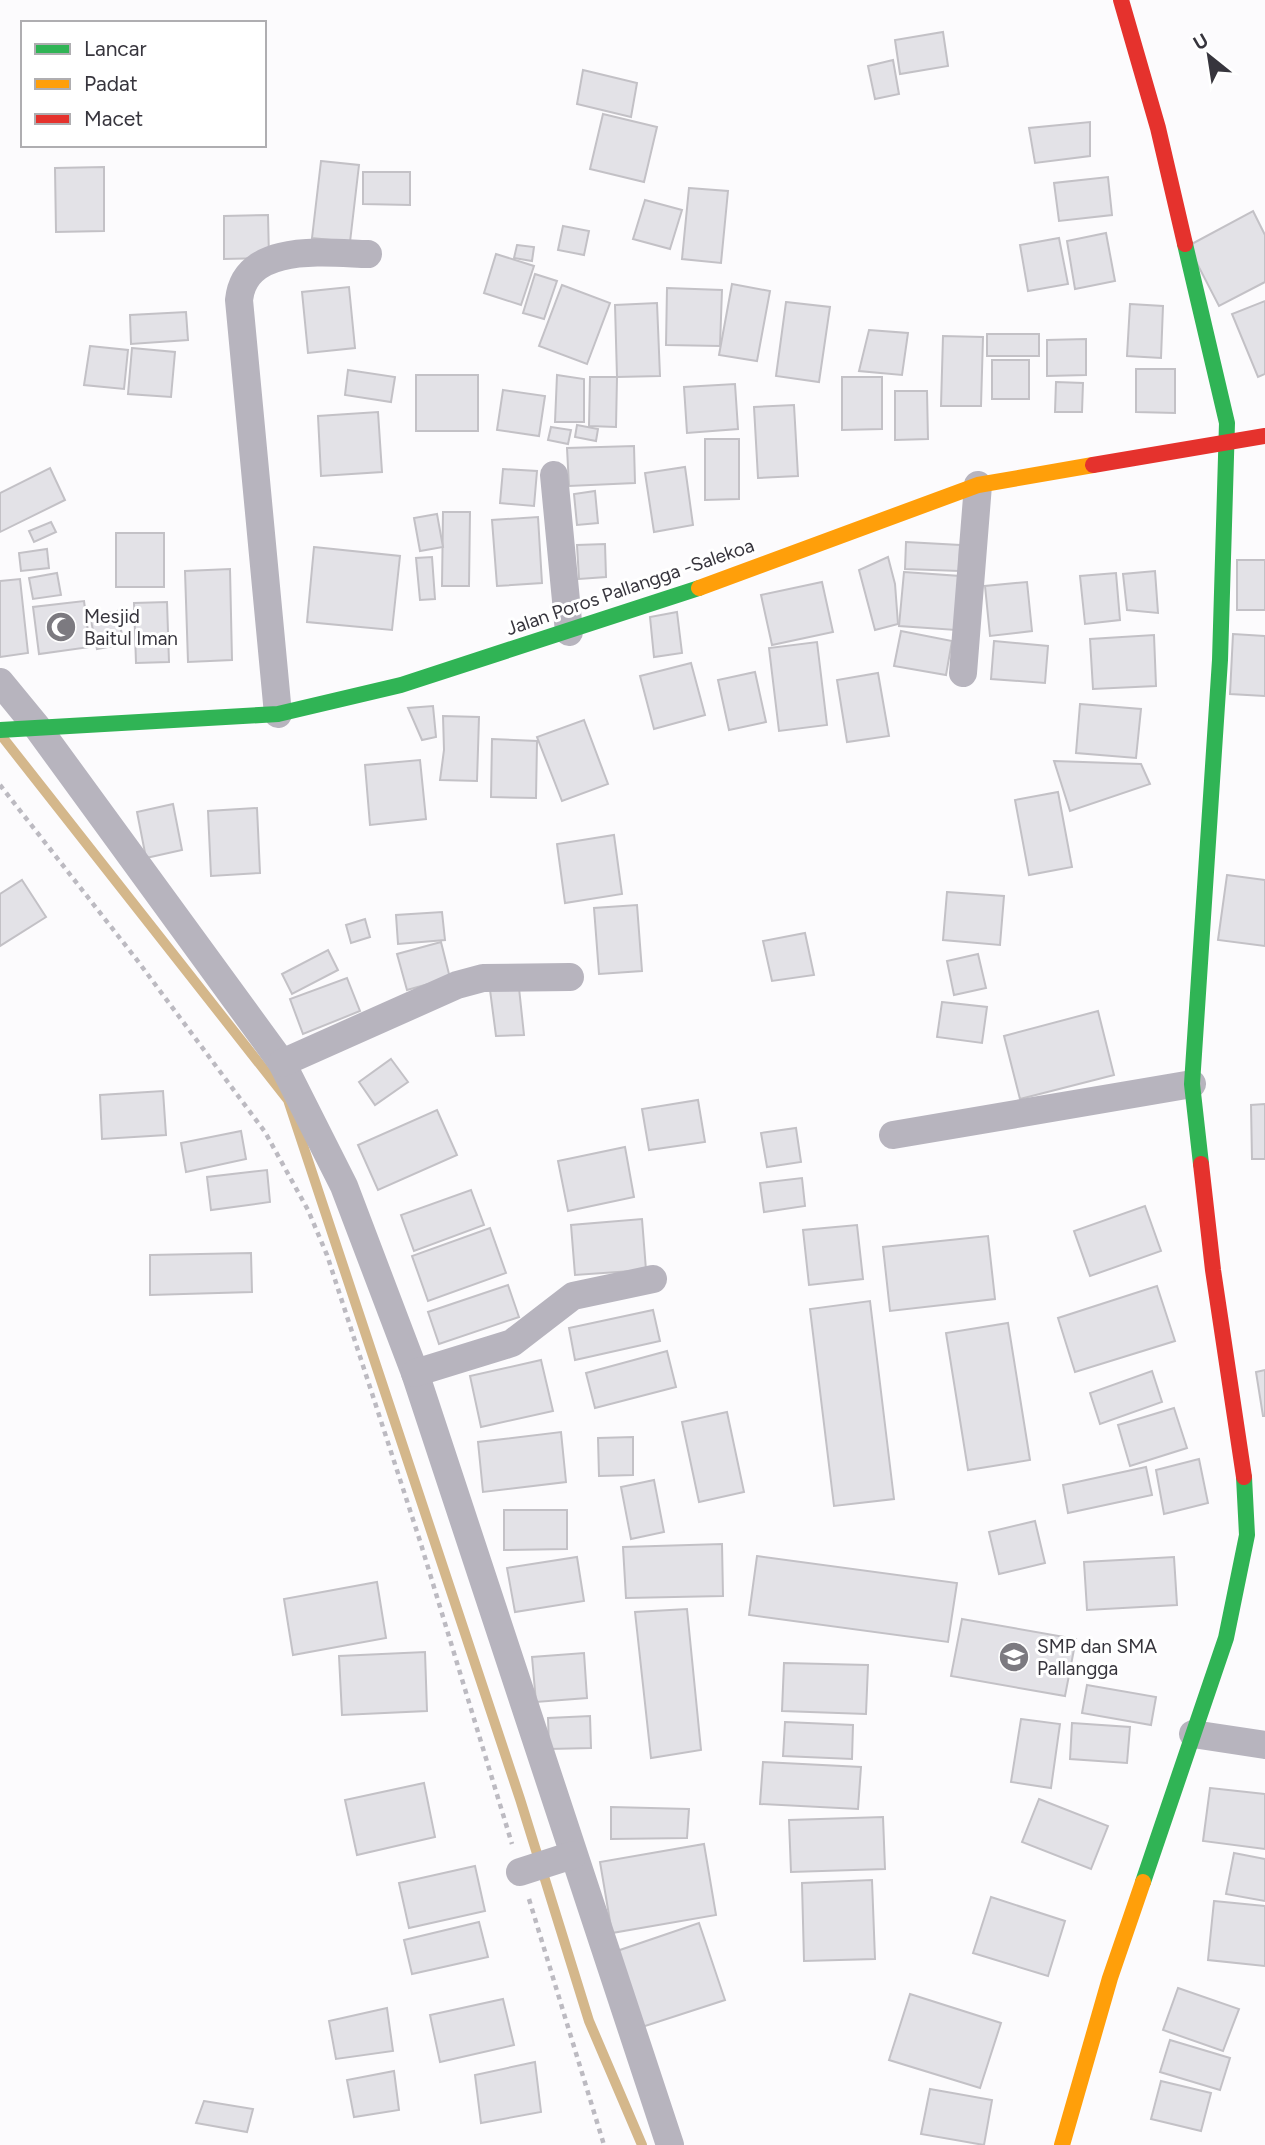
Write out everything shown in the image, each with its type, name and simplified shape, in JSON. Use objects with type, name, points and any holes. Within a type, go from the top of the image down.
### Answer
[{"type":"street","points":[[1062,2145],[1110,1978],[1226,1638],[1247,1535],[1248,1508],[1239,1428],[1213,1270],[1192,1084],[1220,660],[1227,423],[1158,128],[1121,0]]},
{"type":"street","points":[[278,714],[240,287],[259,266],[286,254],[368,254]]},
{"type":"street","name":"Jalan Poros Pallangga -Salekoa","points":[[15,729],[278,714],[401,685],[652,605],[978,485],[1265,436]]},
{"type":"street","points":[[554,475],[569,632]]},
{"type":"street","points":[[963,673],[978,485]]},
{"type":"street","points":[[0,682],[15,729],[282,1063],[344,1186],[415,1373],[546,1864],[670,2145]]},
{"type":"street","points":[[282,1063],[457,985],[483,978],[570,976]]},
{"type":"street","points":[[893,1135],[1192,1084]]},
{"type":"street","points":[[415,1373],[512,1343],[573,1296],[653,1279]]},
{"type":"street","points":[[1193,1734],[1265,1745]]},
{"type":"path","points":[[0,785],[129,950],[265,1132],[308,1210],[327,1255],[420,1541],[546,1864],[604,2145]]},
{"type":"building","points":[[943,32],[948,66],[900,74],[895,40]]},
{"type":"building","points":[[893,60],[899,94],[875,99],[868,66]]},
{"type":"building","points":[[583,70],[637,83],[631,117],[577,104]]},
{"type":"building","points":[[603,114],[657,127],[644,182],[590,169]]},
{"type":"building","points":[[1090,122],[1090,156],[1035,163],[1029,128]]},
{"type":"building","points":[[321,161],[359,165],[350,242],[312,238]]},
{"type":"building","points":[[104,167],[104,231],[56,232],[55,168]]},
{"type":"building","points":[[363,172],[410,172],[410,205],[363,204]]},
{"type":"building","points":[[1108,177],[1112,215],[1059,221],[1054,183]]},
{"type":"building","points":[[689,188],[728,191],[721,263],[682,259]]},
{"type":"building","points":[[645,200],[682,210],[670,249],[633,239]]},
{"type":"building","points":[[1253,211],[1265,235],[1265,282],[1219,306],[1188,246]]},
{"type":"building","points":[[268,215],[269,258],[224,259],[224,216]]},
{"type":"building","points":[[563,226],[589,231],[584,255],[558,250]]},
{"type":"building","points":[[1106,233],[1115,281],[1075,289],[1067,241]]},
{"type":"building","points":[[1059,238],[1068,284],[1028,291],[1020,245]]},
{"type":"building","points":[[517,245],[534,247],[532,261],[514,258]]},
{"type":"building","points":[[496,254],[534,266],[521,305],[484,293]]},
{"type":"building","points":[[535,274],[557,281],[544,319],[523,313]]},
{"type":"building","points":[[732,284],[770,291],[757,361],[719,355]]},
{"type":"building","points":[[562,285],[610,303],[587,364],[539,346]]},
{"type":"building","points":[[349,287],[355,348],[308,353],[302,292]]},
{"type":"building","points":[[667,288],[722,290],[720,346],[666,345]]},
{"type":"building","points":[[1265,301],[1265,374],[1258,377],[1232,314]]},
{"type":"building","points":[[786,302],[830,307],[819,382],[776,376]]},
{"type":"building","points":[[657,303],[660,376],[617,377],[615,305]]},
{"type":"building","points":[[1130,304],[1163,306],[1161,358],[1127,356]]},
{"type":"building","points":[[186,312],[188,340],[131,344],[130,315]]},
{"type":"building","points":[[869,330],[908,333],[902,375],[859,371]]},
{"type":"building","points":[[987,334],[1039,334],[1039,356],[987,356]]},
{"type":"building","points":[[943,336],[983,337],[981,406],[941,406]]},
{"type":"building","points":[[1086,339],[1086,375],[1047,376],[1047,340]]},
{"type":"building","points":[[90,346],[128,350],[124,389],[84,385]]},
{"type":"building","points":[[132,348],[175,352],[171,397],[128,394]]},
{"type":"building","points":[[992,360],[1029,360],[1029,399],[992,399]]},
{"type":"building","points":[[1136,369],[1175,369],[1175,413],[1136,412]]},
{"type":"building","points":[[348,370],[395,377],[391,402],[345,395]]},
{"type":"building","points":[[416,375],[478,375],[478,431],[416,431]]},
{"type":"building","points":[[557,375],[584,379],[584,422],[555,422]]},
{"type":"building","points":[[590,377],[617,377],[616,427],[589,426]]},
{"type":"building","points":[[842,377],[882,377],[882,429],[842,430]]},
{"type":"building","points":[[1056,382],[1083,383],[1082,412],[1055,412]]},
{"type":"building","points":[[735,384],[738,429],[687,433],[684,387]]},
{"type":"building","points":[[503,390],[545,396],[539,436],[497,430]]},
{"type":"building","points":[[895,391],[927,391],[928,439],[895,440]]},
{"type":"building","points":[[794,405],[798,476],[758,478],[754,407]]},
{"type":"building","points":[[378,412],[382,472],[321,476],[318,416]]},
{"type":"building","points":[[577,425],[598,429],[596,441],[575,437]]},
{"type":"building","points":[[551,427],[571,430],[568,444],[548,440]]},
{"type":"building","points":[[705,439],[739,439],[739,499],[705,500]]},
{"type":"building","points":[[634,446],[635,483],[569,486],[567,448]]},
{"type":"building","points":[[685,467],[693,525],[654,532],[645,473]]},
{"type":"building","points":[[50,468],[65,500],[0,532],[0,493]]},
{"type":"building","points":[[503,469],[537,471],[534,506],[500,503]]},
{"type":"building","points":[[595,491],[598,523],[577,525],[574,494]]},
{"type":"building","points":[[443,512],[470,512],[469,586],[442,586]]},
{"type":"building","points":[[437,514],[443,547],[420,551],[414,518]]},
{"type":"building","points":[[538,517],[542,583],[497,586],[492,520]]},
{"type":"building","points":[[51,522],[56,532],[34,542],[29,531]]},
{"type":"building","points":[[116,533],[164,533],[164,587],[116,587]]},
{"type":"building","points":[[906,542],[960,545],[959,571],[905,569]]},
{"type":"building","points":[[605,544],[606,577],[579,579],[577,545]]},
{"type":"building","points":[[314,547],[400,556],[392,630],[307,622]]},
{"type":"building","points":[[47,549],[49,568],[21,571],[19,553]]},
{"type":"building","points":[[432,557],[435,599],[420,600],[416,558]]},
{"type":"building","points":[[888,557],[895,584],[898,624],[875,630],[859,570]]},
{"type":"building","points":[[1237,560],[1265,560],[1265,610],[1237,610]]},
{"type":"building","points":[[230,569],[232,660],[188,662],[185,571]]},
{"type":"building","points":[[1155,571],[1158,613],[1127,610],[1123,574]]},
{"type":"building","points":[[904,572],[960,576],[956,630],[899,626]]},
{"type":"building","points":[[57,573],[61,595],[33,599],[29,578]]},
{"type":"building","points":[[1116,573],[1120,620],[1085,624],[1080,576]]},
{"type":"building","points":[[20,579],[28,653],[0,657],[0,581]]},
{"type":"building","points":[[822,582],[833,632],[772,645],[761,595]]},
{"type":"building","points":[[1027,582],[1032,631],[990,636],[985,586]]},
{"type":"building","name":"Mesjid Baitul Iman","points":[[84,601],[90,647],[39,654],[33,607]]},
{"type":"building","points":[[167,602],[169,662],[136,663],[134,603]]},
{"type":"building","points":[[117,611],[124,644],[97,649],[90,616]]},
{"type":"building","points":[[677,612],[682,653],[654,657],[650,617]]},
{"type":"building","points":[[901,631],[952,641],[946,675],[894,666]]},
{"type":"building","points":[[1233,634],[1265,636],[1265,696],[1230,694]]},
{"type":"building","points":[[1154,635],[1156,686],[1093,689],[1090,639]]},
{"type":"building","points":[[994,641],[1048,646],[1045,683],[991,679]]},
{"type":"building","points":[[817,642],[827,725],[779,731],[769,648]]},
{"type":"building","points":[[691,663],[705,715],[654,729],[640,676]]},
{"type":"building","points":[[755,672],[766,722],[729,730],[718,680]]},
{"type":"building","points":[[878,673],[889,736],[847,742],[837,680]]},
{"type":"building","points":[[1080,704],[1141,709],[1136,758],[1076,753]]},
{"type":"building","points":[[433,706],[436,737],[422,740],[408,708]]},
{"type":"building","points":[[443,716],[479,717],[477,781],[440,780],[444,750]]},
{"type":"building","points":[[584,720],[608,784],[562,801],[537,737]]},
{"type":"building","points":[[492,739],[537,741],[536,798],[491,797]]},
{"type":"building","points":[[420,760],[426,819],[370,825],[365,765]]},
{"type":"building","points":[[1054,761],[1141,764],[1150,784],[1070,811]]},
{"type":"building","points":[[1058,792],[1072,867],[1029,875],[1015,800]]},
{"type":"building","points":[[173,804],[182,850],[146,858],[137,812]]},
{"type":"building","points":[[257,808],[260,873],[211,876],[208,811]]},
{"type":"building","points":[[614,835],[622,894],[565,903],[557,844]]},
{"type":"building","points":[[1227,875],[1265,880],[1265,946],[1218,940]]},
{"type":"building","points":[[22,880],[46,917],[0,946],[0,894]]},
{"type":"building","points":[[947,892],[1004,896],[1000,945],[943,940]]},
{"type":"building","points":[[637,905],[642,971],[599,974],[594,908]]},
{"type":"building","points":[[442,912],[445,940],[398,944],[396,915]]},
{"type":"building","points":[[365,919],[370,937],[351,943],[346,925]]},
{"type":"building","points":[[805,933],[814,975],[772,981],[763,941]]},
{"type":"building","points":[[441,942],[450,978],[407,990],[397,954]]},
{"type":"building","points":[[328,950],[338,970],[292,994],[282,974]]},
{"type":"building","points":[[978,954],[986,988],[954,995],[947,961]]},
{"type":"building","points":[[347,978],[360,1011],[303,1034],[290,999]]},
{"type":"building","points":[[519,988],[524,1035],[496,1036],[490,990]]},
{"type":"building","points":[[942,1002],[987,1007],[982,1043],[937,1037]]},
{"type":"building","points":[[1098,1011],[1114,1075],[1020,1099],[1004,1036]]},
{"type":"building","points":[[391,1059],[408,1082],[375,1105],[359,1082]]},
{"type":"building","points":[[163,1091],[166,1135],[102,1139],[100,1095]]},
{"type":"building","points":[[698,1100],[705,1142],[649,1150],[642,1109]]},
{"type":"building","points":[[1265,1104],[1265,1159],[1252,1159],[1251,1105]]},
{"type":"building","points":[[437,1110],[457,1155],[378,1190],[358,1145]]},
{"type":"building","points":[[796,1128],[801,1162],[767,1167],[761,1133]]},
{"type":"building","points":[[241,1131],[246,1159],[186,1172],[181,1143]]},
{"type":"building","points":[[625,1147],[634,1197],[568,1211],[558,1161]]},
{"type":"building","points":[[267,1170],[270,1202],[211,1210],[207,1177]]},
{"type":"building","points":[[802,1178],[805,1206],[764,1212],[760,1183]]},
{"type":"building","points":[[471,1190],[484,1225],[414,1251],[401,1215]]},
{"type":"building","points":[[1145,1206],[1161,1251],[1090,1276],[1074,1231]]},
{"type":"building","points":[[642,1219],[646,1270],[575,1275],[571,1225]]},
{"type":"building","points":[[857,1225],[863,1279],[809,1285],[803,1230]]},
{"type":"building","points":[[490,1228],[506,1273],[428,1301],[412,1256]]},
{"type":"building","points":[[988,1236],[995,1299],[890,1311],[883,1247]]},
{"type":"building","points":[[251,1253],[252,1292],[150,1295],[150,1255]]},
{"type":"building","points":[[508,1285],[519,1317],[439,1344],[428,1312]]},
{"type":"building","points":[[1157,1286],[1175,1341],[1075,1372],[1058,1318]]},
{"type":"building","points":[[870,1301],[894,1499],[834,1506],[810,1309]]},
{"type":"building","points":[[653,1310],[660,1341],[575,1360],[569,1328]]},
{"type":"building","points":[[1008,1323],[1030,1460],[968,1470],[946,1333]]},
{"type":"building","points":[[667,1351],[676,1387],[595,1408],[586,1373]]},
{"type":"building","points":[[541,1360],[553,1411],[481,1427],[470,1376]]},
{"type":"building","points":[[1265,1370],[1265,1416],[1263,1416],[1256,1372]]},
{"type":"building","points":[[1152,1371],[1162,1402],[1100,1424],[1090,1393]]},
{"type":"building","points":[[1174,1408],[1187,1448],[1130,1466],[1118,1425]]},
{"type":"building","points":[[727,1412],[744,1492],[699,1502],[682,1422]]},
{"type":"building","points":[[561,1432],[566,1482],[483,1492],[478,1442]]},
{"type":"building","points":[[633,1437],[633,1475],[599,1476],[598,1438]]},
{"type":"building","points":[[1199,1459],[1208,1503],[1164,1514],[1156,1470]]},
{"type":"building","points":[[1146,1467],[1152,1495],[1068,1513],[1063,1485]]},
{"type":"building","points":[[654,1480],[664,1532],[631,1539],[621,1487]]},
{"type":"building","points":[[504,1510],[567,1510],[567,1549],[504,1550]]},
{"type":"building","points":[[1035,1521],[1045,1563],[999,1574],[989,1532]]},
{"type":"building","points":[[722,1544],[723,1596],[626,1598],[623,1547]]},
{"type":"building","points":[[757,1556],[957,1583],[948,1642],[749,1615]]},
{"type":"building","points":[[577,1557],[584,1601],[515,1612],[507,1568]]},
{"type":"building","points":[[1174,1557],[1177,1605],[1087,1610],[1084,1562]]},
{"type":"building","points":[[377,1582],[386,1638],[293,1655],[284,1599]]},
{"type":"building","points":[[687,1609],[701,1750],[651,1758],[635,1612]]},
{"type":"building","name":"SMP dan SMA Pallangga","points":[[962,1619],[1076,1639],[1065,1696],[951,1676]]},
{"type":"building","points":[[425,1652],[427,1711],[342,1715],[339,1656]]},
{"type":"building","points":[[584,1653],[587,1698],[536,1702],[532,1657]]},
{"type":"building","points":[[784,1663],[868,1665],[866,1714],[782,1711]]},
{"type":"building","points":[[1087,1685],[1156,1697],[1151,1725],[1082,1713]]},
{"type":"building","points":[[590,1716],[591,1748],[549,1749],[548,1718]]},
{"type":"building","points":[[1021,1719],[1060,1724],[1051,1788],[1011,1782]]},
{"type":"building","points":[[785,1722],[853,1725],[852,1759],[783,1756]]},
{"type":"building","points":[[1072,1723],[1130,1727],[1127,1763],[1070,1759]]},
{"type":"building","points":[[763,1762],[861,1767],[858,1809],[760,1804]]},
{"type":"building","points":[[424,1783],[435,1837],[357,1855],[345,1800]]},
{"type":"building","points":[[1210,1788],[1265,1794],[1265,1849],[1203,1841]]},
{"type":"building","points":[[1039,1799],[1108,1826],[1091,1869],[1022,1842]]},
{"type":"building","points":[[611,1807],[689,1809],[687,1838],[611,1839]]},
{"type":"building","points":[[883,1817],[885,1869],[791,1872],[789,1820]]},
{"type":"building","points":[[704,1844],[716,1915],[612,1933],[600,1862]]},
{"type":"building","points":[[1234,1853],[1265,1859],[1265,1901],[1226,1894]]},
{"type":"building","points":[[475,1866],[485,1911],[409,1928],[399,1883]]},
{"type":"building","points":[[872,1880],[875,1959],[804,1961],[802,1883]]},
{"type":"building","points":[[991,1897],[1065,1921],[1048,1976],[973,1953]]},
{"type":"building","points":[[1214,1901],[1265,1906],[1265,1966],[1208,1960]]},
{"type":"building","points":[[479,1922],[488,1957],[412,1974],[404,1940]]},
{"type":"building","points":[[699,1923],[725,2000],[642,2027],[617,1951]]},
{"type":"building","points":[[1178,1988],[1239,2009],[1223,2051],[1163,2030]]},
{"type":"building","points":[[910,1994],[1001,2023],[980,2088],[889,2060]]},
{"type":"building","points":[[503,1999],[514,2045],[440,2062],[430,2015]]},
{"type":"building","points":[[387,2008],[393,2051],[336,2059],[329,2021]]},
{"type":"building","points":[[1170,2040],[1230,2058],[1220,2090],[1160,2072]]},
{"type":"building","points":[[535,2062],[541,2112],[481,2123],[475,2075]]},
{"type":"building","points":[[394,2071],[399,2110],[354,2117],[347,2080]]},
{"type":"building","points":[[1161,2081],[1211,2093],[1201,2131],[1151,2119]]},
{"type":"building","points":[[930,2089],[992,2100],[984,2145],[921,2134]]},
{"type":"building","points":[[204,2101],[253,2109],[247,2132],[196,2123]]},
{"type":"waterway","points":[[4,739],[288,1100],[520,1799],[589,2021],[642,2145]]},
{"type":"traffic: fast","points":[[1185,244],[1227,423],[1220,660],[1192,1084],[1201,1164]]},
{"type":"traffic: fast","points":[[0,730],[278,714],[401,685],[699,588]]},
{"type":"traffic: fast","points":[[1143,1882],[1226,1638],[1247,1535],[1244,1477]]},
{"type":"traffic: slow","points":[[699,588],[978,485],[1093,465]]},
{"type":"traffic: slow","points":[[1062,2145],[1110,1978],[1143,1882]]},
{"type":"traffic: jam","points":[[1121,0],[1158,128],[1185,244]]},
{"type":"traffic: jam","points":[[1093,465],[1265,436]]},
{"type":"traffic: jam","points":[[1201,1164],[1213,1270],[1244,1477]]},
{"type":"place","name":"Mesjid Baitul Iman","points":[[61,627]]},
{"type":"place","name":"SMP dan SMA Pallangga","points":[[1014,1657]]}]
